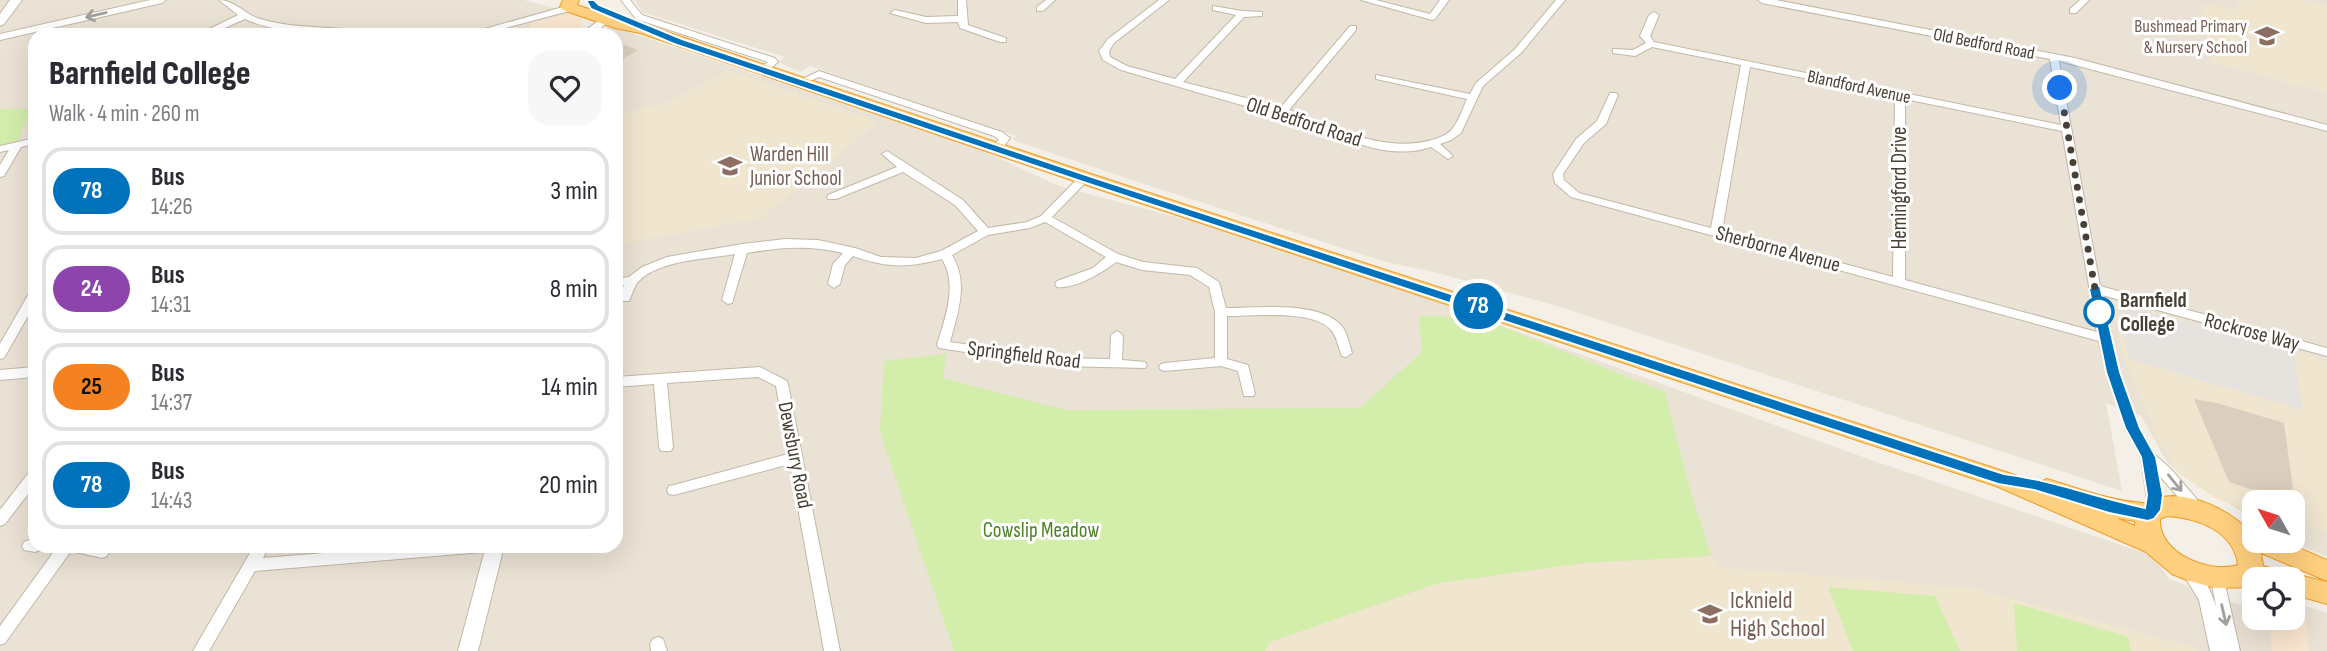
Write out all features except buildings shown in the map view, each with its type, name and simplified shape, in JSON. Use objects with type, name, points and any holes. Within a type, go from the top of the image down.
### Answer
[{"type":"highway","points":[[572,6],[586,6],[591,1],[595,7],[643,29],[763,70],[864,96],[997,148],[1084,178],[2004,480],[2154,545],[2185,568],[2228,578],[2242,577]]},
{"type":"highway","points":[[572,6],[604,20],[643,29]]},
{"type":"highway","points":[[2004,480],[2034,484],[2109,506],[2151,512],[2177,506],[2199,511],[2242,532]]},
{"type":"highway","points":[[2151,512],[2145,523],[2154,545]]},
{"type":"highway","points":[[2223,523],[2245,545],[2251,565],[2247,573],[2228,578]]},
{"type":"highway","points":[[2286,553],[2327,571]]},
{"type":"highway","points":[[2305,587],[2327,593]]},
{"type":"street","points":[[0,22],[16,0]]},
{"type":"street","points":[[39,28],[162,0]]},
{"type":"street","points":[[223,0],[243,16],[295,28]]},
{"type":"street","points":[[625,0],[639,17],[772,60],[763,70]]},
{"type":"street","points":[[961,0],[963,26],[1003,40]]},
{"type":"street","points":[[1040,9],[1051,0]]},
{"type":"street","name":"Old Bedford Road","points":[[1165,0],[1111,41],[1104,51],[1106,58],[1114,64],[1283,111],[1379,145],[1399,148],[1434,144]]},
{"type":"street","points":[[1365,0],[1447,21]]},
{"type":"street","points":[[1432,17],[1445,0]]},
{"type":"street","points":[[1448,156],[1434,144],[1457,131],[1472,97],[1490,73],[1518,51],[1561,0]]},
{"type":"street","name":"Old Bedford Road","points":[[1762,0],[2130,74],[2327,128]]},
{"type":"street","points":[[2073,11],[2085,0]]},
{"type":"street","points":[[493,28],[572,6]]},
{"type":"street","points":[[1216,9],[1242,15],[1259,14]]},
{"type":"street","points":[[895,13],[926,20],[961,19]]},
{"type":"street","points":[[1177,83],[1242,15]]},
{"type":"street","points":[[1651,44],[1645,36],[1654,15]]},
{"type":"street","points":[[217,28],[243,16]]},
{"type":"street","points":[[594,28],[604,20]]},
{"type":"street","points":[[1283,111],[1353,28]]},
{"type":"street","points":[[0,37],[28,31]]},
{"type":"street","name":"Blandford Avenue","points":[[1616,51],[1635,53],[1651,44],[2066,129]]},
{"type":"street","points":[[2054,57],[2104,338],[2132,428],[2148,457],[2155,495],[2151,512]]},
{"type":"street","points":[[1716,232],[1746,64]]},
{"type":"street","points":[[1379,77],[1472,97]]},
{"type":"street","name":"Sherborne Avenue","points":[[1613,95],[1602,122],[1580,141],[1558,174],[1559,181],[1575,195],[2104,338]]},
{"type":"street","name":"Hemingford Drive","points":[[1899,281],[1900,96]]},
{"type":"street","points":[[0,149],[28,143]]},
{"type":"street","points":[[0,174],[17,145]]},
{"type":"street","points":[[887,154],[904,168],[952,195],[967,207],[985,232]]},
{"type":"street","points":[[832,197],[904,168]]},
{"type":"street","points":[[623,281],[632,280],[646,270],[667,261],[785,243],[818,244],[880,261],[916,262],[946,254],[985,232],[1030,225],[1045,218],[1084,178]]},
{"type":"street","points":[[1045,218],[1114,257],[1142,266],[1194,271],[1215,285],[1222,312],[1221,362]]},
{"type":"street","points":[[728,300],[742,248]]},
{"type":"street","points":[[834,284],[839,264],[851,251]]},
{"type":"street","name":"Springfield Road","points":[[946,254],[958,276],[943,345],[1058,362],[1141,365]]},
{"type":"street","points":[[1061,284],[1097,271],[1114,257]]},
{"type":"street","points":[[625,298],[632,280]]},
{"type":"street","name":"Rockrose Way","points":[[2095,289],[2327,352]]},
{"type":"street","points":[[0,355],[28,305]]},
{"type":"street","points":[[1222,312],[1311,314],[1326,319],[1338,329],[1346,353]]},
{"type":"street","points":[[1116,364],[1117,335]]},
{"type":"street","points":[[1166,367],[1221,362],[1244,368],[1248,393]]},
{"type":"street","name":"Dewsbury Road","points":[[623,382],[760,372],[782,384],[832,651]]},
{"type":"street","points":[[0,375],[28,373]]},
{"type":"street","points":[[660,379],[666,447]]},
{"type":"street","points":[[674,490],[796,457]]},
{"type":"street","points":[[2148,457],[2166,473],[2199,511]]},
{"type":"street","points":[[0,520],[28,484]]},
{"type":"street","points":[[0,638],[61,553]]},
{"type":"street","points":[[201,651],[258,553]]},
{"type":"street","points":[[251,565],[398,553]]},
{"type":"street","points":[[468,651],[493,553]]},
{"type":"street","points":[[2185,568],[2199,583],[2206,596],[2218,651]]},
{"type":"street","points":[[2228,578],[2232,651]]},
{"type":"shaded area","points":[[0,0],[524,0],[583,16],[580,28],[28,28],[28,553],[623,553],[623,30],[981,150],[1059,186],[1191,221],[1412,293],[1860,456],[2153,556],[2169,579],[2242,606],[2242,630],[2305,630],[2305,606],[2327,613],[2327,651],[0,651]]},
{"type":"shaded area","points":[[635,0],[2327,0],[2327,556],[2305,548],[2305,490],[2242,490],[2242,512],[2168,464],[2141,416],[2106,403],[2122,491],[1557,306],[1438,273],[1382,261],[1013,140],[1016,136],[810,66],[800,72],[778,62],[785,57],[642,12]]},
{"type":"shaded area","name":"Bushmead Primary & Nursery School","points":[[2242,0],[2304,0],[2327,6],[2327,93],[2210,62],[2202,3],[2233,10]]},
{"type":"shaded area","points":[[571,13],[583,18],[580,28],[530,28],[531,23]]},
{"type":"shaded area","name":"Warden Hill Junior School","points":[[729,70],[878,122],[759,219],[623,244],[623,113],[667,102]]},
{"type":"shaded area","name":"Barnfield College","points":[[2112,301],[2327,361],[2327,532],[2305,526],[2305,490],[2242,490],[2242,507],[2218,500],[2178,473],[2157,437],[2122,353]]},
{"type":"shaded area","points":[[2116,303],[2293,352],[2303,410],[2129,359]]},
{"type":"shaded area","name":"Icknield High School","points":[[1711,556],[1719,567],[1971,588],[2195,647],[2197,651],[1265,651],[1269,642],[1439,583],[1584,563]]},
{"type":"shaded area","points":[[2306,621],[2309,651],[2272,651],[2270,630],[2305,630]]},
{"type":"green space","points":[[0,109],[28,109],[28,116],[17,142],[0,146]]},
{"type":"green space","name":"Cowslip Meadow","points":[[1419,316],[1478,317],[1665,392],[1690,489],[1711,556],[1584,563],[1439,583],[1270,642],[1265,651],[954,651],[880,432],[884,361],[946,354],[943,378],[1065,410],[1360,408],[1422,352]]},
{"type":"green space","points":[[1828,587],[1935,596],[1960,651],[1853,651]]},
{"type":"green space","points":[[2014,603],[2128,637],[2131,651],[2017,651]]},
{"type":"bus line","name":"78","points":[[591,0],[595,7],[630,20],[643,29],[1084,178],[2004,480],[2034,484],[2109,506],[2148,514],[2154,510],[2155,495],[2148,457],[2132,428],[2113,372],[2095,289]]},
{"type":"place","name":"Bushmead Primary & Nursery School","points":[[2267,36]]},
{"type":"place","name":"Warden Hill Junior School","points":[[730,166]]},
{"type":"place","name":"Barnfield College","points":[[2099,312]]},
{"type":"place","name":"Icknield High School","points":[[1710,614]]},
{"type":"route","points":[[2060,88],[2099,312]]}]
